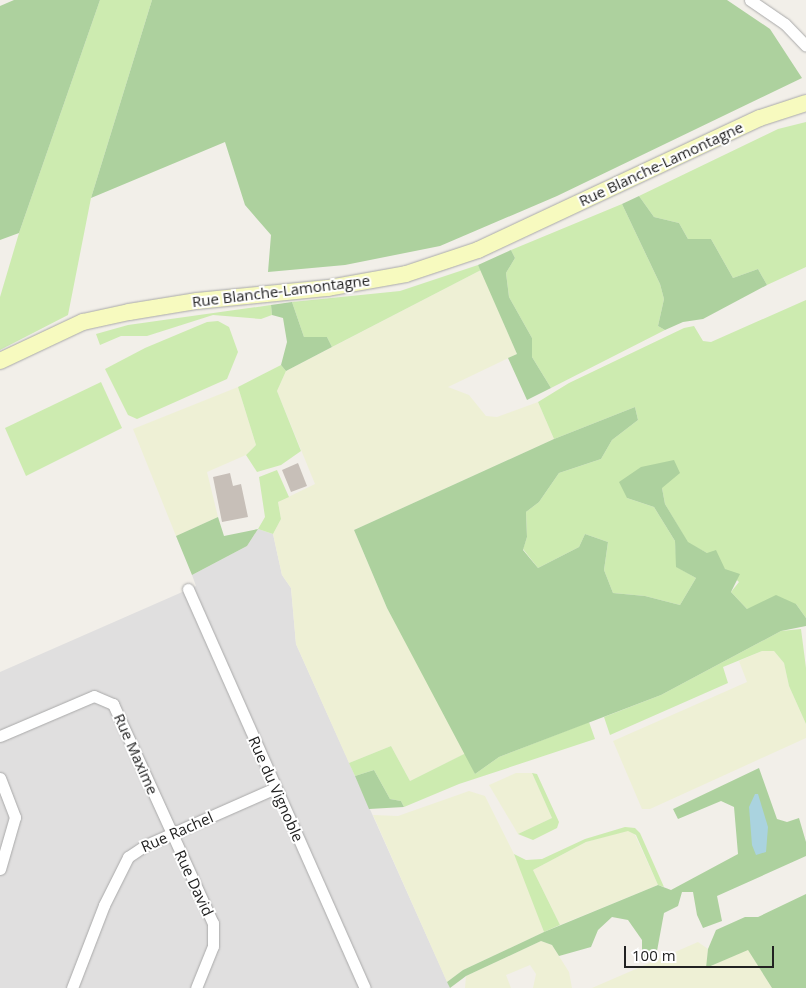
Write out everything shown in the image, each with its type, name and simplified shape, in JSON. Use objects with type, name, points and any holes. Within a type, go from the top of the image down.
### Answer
[{"type":"street","points":[[750,0],[785,24],[806,46]]},
{"type":"street","name":"Rue Blanche-Lamontagne","points":[[0,362],[83,322],[129,312],[197,301],[328,288],[406,274],[478,250],[760,118],[806,103]]},
{"type":"street","name":"Rue du Vignoble","points":[[188,590],[365,988]]},
{"type":"street","name":"Rue Maxime","points":[[0,736],[86,699],[105,698],[113,704],[172,835]]},
{"type":"street","points":[[0,778],[15,817],[0,869]]},
{"type":"street","name":"Rue Rachel","points":[[72,988],[122,866],[136,850],[276,788]]},
{"type":"street","name":"Rue David","points":[[172,835],[213,923],[215,934],[196,988]]},
{"type":"shaded area","points":[[258,529],[273,534],[282,575],[291,588],[296,644],[450,988],[0,988],[0,672],[196,586],[192,575],[247,546]]},
{"type":"green space","points":[[14,0],[100,0],[19,233],[0,240],[0,6]]},
{"type":"green space","points":[[100,0],[152,0],[91,198],[68,315],[0,350],[0,297],[19,233]]},
{"type":"green space","points":[[152,0],[727,0],[770,29],[802,78],[557,196],[440,246],[345,265],[268,272],[271,235],[245,205],[225,142],[91,198]]},
{"type":"green space","points":[[806,122],[806,267],[767,285],[758,269],[733,278],[711,239],[688,239],[679,223],[654,217],[639,196],[778,129]]},
{"type":"green space","points":[[639,196],[654,217],[679,223],[688,239],[711,239],[733,278],[758,269],[767,285],[703,319],[683,322],[665,330],[658,326],[664,299],[660,284],[622,204]]},
{"type":"green space","points":[[622,204],[660,284],[664,299],[658,326],[665,330],[551,388],[532,357],[532,338],[509,297],[506,273],[515,258],[511,250]]},
{"type":"green space","points":[[511,250],[515,258],[506,273],[509,297],[532,338],[532,357],[551,388],[527,400],[508,358],[517,354],[478,265]]},
{"type":"green space","points":[[478,265],[481,270],[332,347],[327,337],[304,337],[292,302],[400,291]]},
{"type":"green space","points":[[481,270],[517,354],[448,387],[469,395],[486,416],[497,417],[538,402],[554,439],[354,530],[387,608],[466,753],[410,781],[391,746],[349,763],[296,644],[291,588],[282,575],[273,534],[281,519],[278,502],[315,484],[277,391],[286,371]]},
{"type":"green space","points":[[806,300],[806,618],[796,604],[747,609],[731,592],[739,582],[707,553],[688,543],[665,504],[662,488],[627,498],[654,507],[675,541],[677,567],[696,578],[680,605],[645,596],[613,593],[604,570],[608,542],[585,534],[579,547],[538,568],[523,549],[527,537],[526,512],[539,502],[559,473],[601,459],[612,440],[638,420],[635,407],[554,439],[538,402],[569,383],[684,328],[694,326],[703,341],[711,342]]},
{"type":"green space","points":[[292,302],[304,337],[327,337],[332,347],[286,371],[281,365],[287,342],[283,318],[272,315],[271,305]]},
{"type":"green space","points":[[271,305],[272,315],[261,319],[213,315],[147,336],[121,336],[100,345],[96,334],[128,325]]},
{"type":"green space","points":[[218,321],[229,327],[238,352],[227,379],[137,419],[128,415],[105,369],[145,348],[207,322]]},
{"type":"green space","points":[[281,365],[286,371],[277,391],[301,451],[281,465],[257,472],[246,455],[256,445],[238,387]]},
{"type":"green space","points":[[101,382],[122,428],[26,476],[5,428]]},
{"type":"green space","points":[[238,387],[256,445],[246,455],[207,472],[218,517],[176,536],[133,429]]},
{"type":"green space","points":[[635,407],[638,420],[612,440],[601,459],[559,473],[539,502],[526,512],[527,537],[523,550],[538,568],[579,547],[585,534],[608,542],[604,570],[613,593],[645,596],[680,605],[696,578],[676,567],[675,541],[654,507],[627,498],[619,482],[641,467],[674,460],[680,473],[662,488],[665,504],[688,542],[707,553],[716,550],[725,569],[740,574],[731,592],[747,609],[776,595],[796,604],[806,618],[806,626],[781,631],[661,695],[499,757],[475,774],[387,608],[354,530],[554,439]]},
{"type":"green space","points":[[277,470],[289,497],[278,502],[281,519],[273,534],[258,529],[265,517],[259,477]]},
{"type":"green space","points":[[218,517],[224,536],[258,529],[247,546],[192,575],[176,536]]},
{"type":"green space","points":[[801,629],[806,668],[806,724],[789,686],[784,663],[774,651],[762,651],[723,667],[728,683],[610,735],[604,717],[661,695],[781,631]]},
{"type":"green space","points":[[762,651],[774,651],[784,663],[789,686],[806,724],[806,738],[650,809],[642,809],[613,741],[747,682],[739,661]]},
{"type":"green space","points":[[589,722],[595,739],[459,784],[404,807],[401,801],[390,799],[374,770],[355,776],[349,763],[391,746],[410,781],[466,753],[475,774],[499,757]]},
{"type":"green space","points":[[759,768],[777,819],[787,822],[799,818],[806,842],[806,856],[717,896],[722,921],[703,928],[697,915],[693,892],[682,892],[678,906],[664,913],[657,951],[642,959],[642,940],[628,920],[612,917],[598,930],[591,947],[559,956],[552,945],[541,941],[466,976],[450,988],[447,982],[463,970],[544,932],[658,885],[671,890],[738,854],[734,807],[721,801],[678,819],[673,809]]},
{"type":"green space","points":[[374,770],[390,799],[401,801],[404,807],[369,809],[355,776]]},
{"type":"green space","points":[[516,773],[532,773],[552,818],[518,834],[489,785]]},
{"type":"green space","points":[[532,773],[537,774],[559,822],[557,828],[533,840],[518,834],[552,818]]},
{"type":"green space","points":[[469,791],[485,796],[519,864],[544,932],[463,970],[447,982],[373,815],[398,816]]},
{"type":"green space","points":[[625,827],[635,828],[640,833],[664,887],[658,885],[636,835],[628,831],[586,842],[533,870],[560,925],[544,932],[514,854],[526,860],[542,859],[585,839]]},
{"type":"green space","points":[[628,830],[635,835],[658,885],[560,925],[533,870],[586,842]]},
{"type":"green space","points":[[806,894],[806,988],[772,988],[748,950],[706,968],[708,949],[716,930],[745,917],[758,917]]},
{"type":"green space","points":[[541,941],[552,945],[569,972],[572,988],[533,988],[536,974],[530,965],[506,975],[511,988],[465,988],[466,976]]},
{"type":"green space","points":[[698,942],[708,949],[707,968],[748,949],[772,988],[592,988]]},
{"type":"water","points":[[755,794],[758,794],[768,827],[766,852],[756,855],[752,845],[749,807]]},
{"type":"building","points":[[298,463],[307,486],[291,492],[282,470]]},
{"type":"building","points":[[230,473],[233,486],[241,484],[248,517],[222,522],[213,477]]}]
